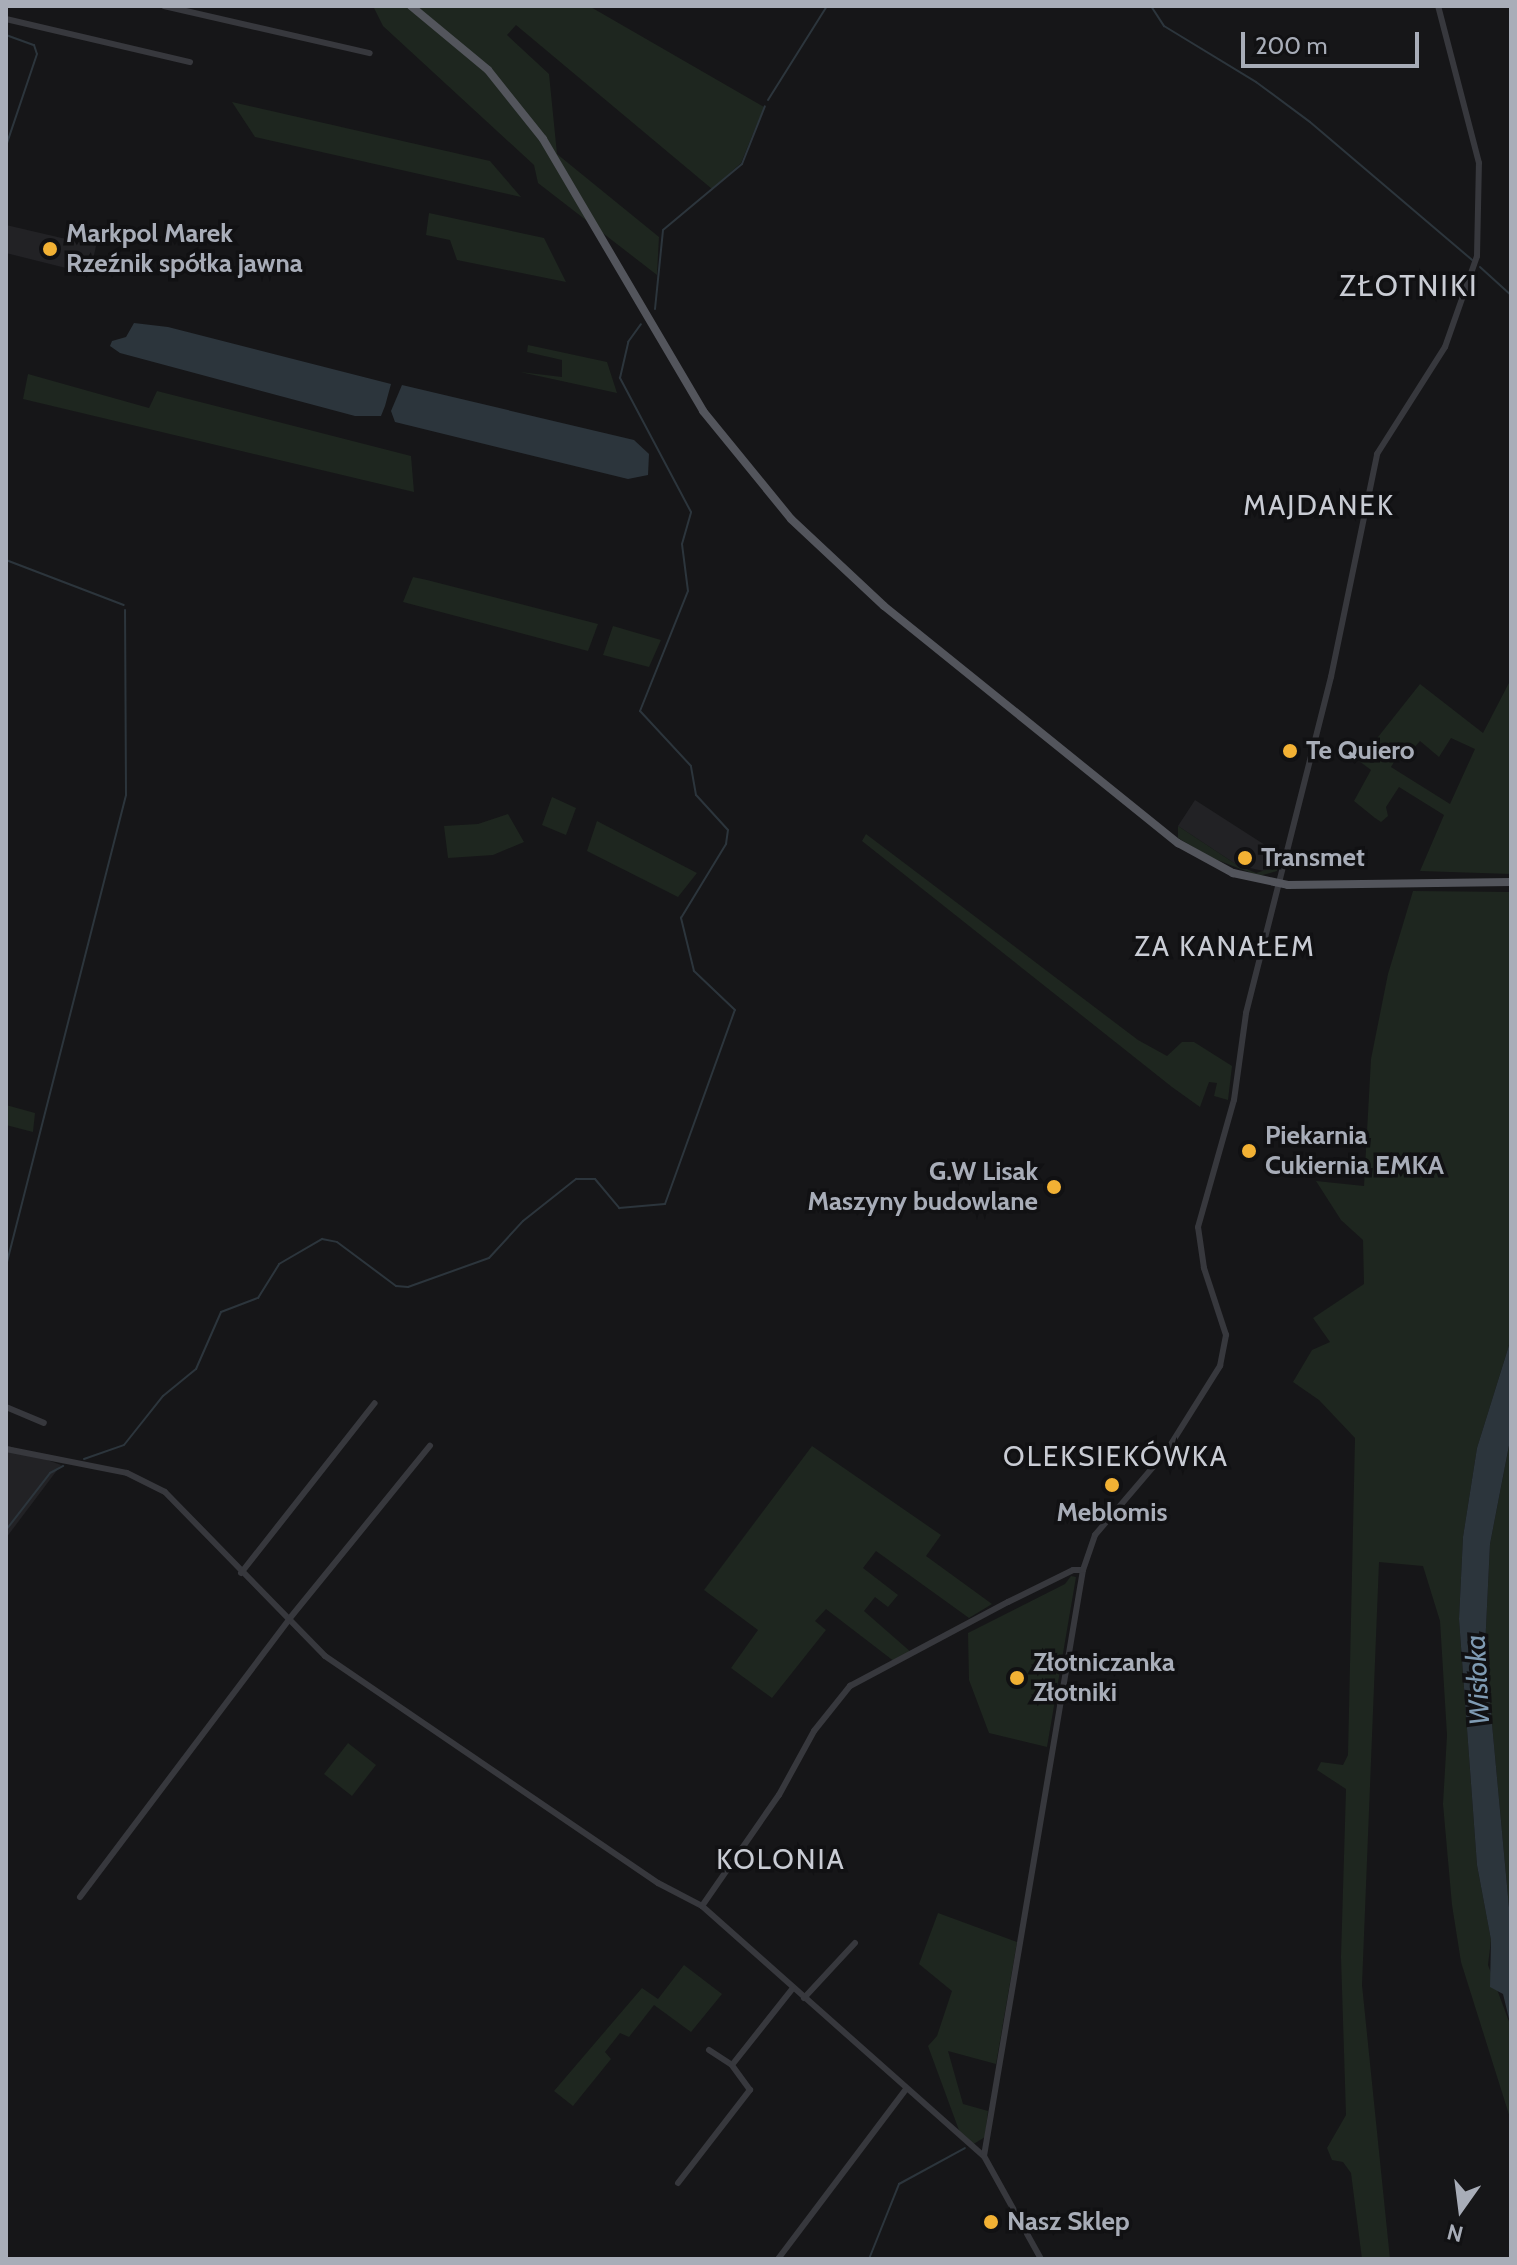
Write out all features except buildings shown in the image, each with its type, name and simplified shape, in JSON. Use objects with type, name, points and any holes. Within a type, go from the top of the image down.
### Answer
[{"type":"main road","points":[[411,6],[488,70],[543,139],[703,411],[791,519],[884,606],[1178,843],[1225,870],[1278,884],[1511,882]]},
{"type":"street","points":[[164,6],[370,53]]},
{"type":"street","points":[[984,2156],[1083,1570],[1095,1535],[1166,1452],[1223,1357],[1226,1335],[1204,1268],[1198,1227],[1234,1100],[1246,1013],[1331,677],[1377,454],[1445,347],[1477,256],[1479,163],[1438,6]]},
{"type":"street","points":[[6,19],[190,62]]},
{"type":"street","points":[[241,1573],[375,1403]]},
{"type":"street","points":[[6,1407],[44,1423]]},
{"type":"street","points":[[80,1897],[288,1623],[430,1446]]},
{"type":"street","points":[[6,1449],[143,1478],[184,1507],[288,1623],[341,1669],[658,1883],[702,1906],[984,2156],[1041,2259]]},
{"type":"street","points":[[702,1906],[779,1795],[814,1731],[850,1686],[1008,1602],[1073,1570],[1083,1570]]},
{"type":"street","points":[[804,1998],[855,1943]]},
{"type":"street","points":[[732,2065],[793,1988]]},
{"type":"street","points":[[678,2183],[750,2090],[732,2065],[709,2050]]},
{"type":"street","points":[[778,2259],[906,2089]]},
{"type":"shaded area","points":[[373,6],[589,6],[764,107],[741,163],[712,189],[516,25],[507,35],[549,74],[557,154],[659,237],[657,275],[538,183],[534,165],[383,26]]},
{"type":"shaded area","points":[[232,102],[490,161],[521,197],[255,137]]},
{"type":"shaded area","points":[[429,213],[544,238],[566,282],[457,260],[450,240],[426,235]]},
{"type":"shaded area","name":"Markpol Marek Rzeźnik spółka jawna","points":[[6,225],[96,246],[90,274],[6,253]]},
{"type":"shaded area","points":[[528,345],[607,362],[617,393],[520,372],[562,377],[562,360],[527,352]]},
{"type":"shaded area","points":[[28,374],[149,408],[157,391],[411,456],[414,492],[23,399]]},
{"type":"shaded area","points":[[413,577],[598,624],[588,651],[403,602]]},
{"type":"shaded area","points":[[613,626],[661,640],[649,667],[603,655]]},
{"type":"shaded area","points":[[1511,679],[1511,874],[1420,871],[1444,815],[1399,787],[1386,807],[1388,816],[1381,822],[1354,801],[1371,770],[1359,761],[1420,684],[1483,733]],"holes":[[[1451,738],[1475,749],[1450,804],[1391,767],[1400,752],[1406,757],[1420,741],[1439,757]]]},
{"type":"shaded area","points":[[552,797],[576,808],[566,835],[542,825]]},
{"type":"shaded area","points":[[1195,800],[1276,852],[1268,872],[1237,865],[1178,826]]},
{"type":"shaded area","points":[[508,814],[524,842],[493,855],[448,858],[444,826],[478,824]]},
{"type":"shaded area","points":[[597,821],[697,873],[678,897],[587,851]]},
{"type":"shaded area","points":[[1178,826],[1237,865],[1256,873],[1278,866],[1277,871],[1259,876],[1212,858],[1178,838]]},
{"type":"shaded area","points":[[866,834],[1138,1040],[1167,1056],[1182,1042],[1194,1042],[1232,1066],[1228,1100],[1214,1096],[1217,1083],[1209,1082],[1200,1107],[1172,1087],[862,841]]},
{"type":"shaded area","points":[[1413,891],[1511,892],[1511,1339],[1477,1448],[1463,1537],[1459,1619],[1477,1865],[1491,1940],[1488,1965],[1511,2027],[1511,2121],[1461,1962],[1452,1905],[1443,1804],[1447,1735],[1440,1621],[1423,1566],[1379,1562],[1362,1985],[1390,2259],[1362,2259],[1351,2173],[1343,2162],[1332,2160],[1327,2148],[1346,2115],[1341,1957],[1346,1789],[1317,1770],[1321,1762],[1343,1765],[1348,1755],[1355,1438],[1319,1400],[1293,1382],[1312,1350],[1330,1342],[1313,1318],[1364,1284],[1363,1240],[1341,1220],[1316,1181],[1364,1186],[1371,1059],[1388,974]]},
{"type":"shaded area","points":[[6,1105],[35,1113],[33,1132],[6,1125]]},
{"type":"shaded area","points":[[1511,1435],[1511,1929],[1485,1648],[1490,1544]]},
{"type":"shaded area","points":[[6,1445],[61,1465],[6,1538]]},
{"type":"shaded area","points":[[812,1446],[941,1535],[926,1556],[992,1604],[969,1618],[876,1551],[863,1568],[898,1595],[888,1607],[875,1597],[864,1611],[912,1653],[895,1662],[826,1609],[815,1621],[826,1630],[772,1698],[731,1668],[758,1630],[704,1590]]},
{"type":"shaded area","points":[[1071,1576],[1076,1577],[1047,1747],[989,1733],[969,1680],[968,1633],[1065,1584]]},
{"type":"shaded area","points":[[348,1743],[376,1765],[352,1796],[324,1774]]},
{"type":"shaded area","points":[[938,1913],[1017,1942],[996,2064],[948,2051],[963,2104],[988,2111],[985,2137],[972,2145],[960,2133],[928,2046],[937,2036],[952,1991],[919,1964]]},
{"type":"shaded area","points":[[684,1965],[722,1994],[691,2032],[654,2005],[629,2037],[620,2033],[605,2052],[611,2059],[573,2106],[554,2091],[642,1988],[658,1999]]},
{"type":"water","points":[[134,323],[168,327],[391,384],[385,406],[381,416],[355,416],[120,353],[110,346],[112,341],[126,337]]},
{"type":"water","points":[[402,385],[634,440],[649,454],[648,475],[628,479],[395,422],[391,411]]},
{"type":"water","name":"Wisłoka","points":[[1511,1339],[1511,1435],[1490,1544],[1485,1648],[1511,1929],[1511,2027],[1503,1994],[1490,1987],[1491,1940],[1477,1865],[1459,1619],[1463,1537],[1477,1448]]},
{"type":"waterway","points":[[768,100],[827,6]]},
{"type":"waterway","points":[[1151,6],[1164,26],[1256,82],[1310,122],[1472,260]]},
{"type":"waterway","points":[[6,35],[34,45],[37,54],[6,146]]},
{"type":"waterway","points":[[655,309],[663,230],[742,164],[765,106]]},
{"type":"waterway","points":[[1480,267],[1511,295]]},
{"type":"waterway","points":[[84,1459],[124,1445],[163,1396],[196,1369],[221,1312],[258,1298],[279,1264],[322,1239],[337,1242],[396,1286],[408,1287],[489,1258],[523,1221],[576,1179],[595,1179],[619,1208],[665,1204],[735,1010],[694,971],[681,918],[726,844],[728,830],[696,795],[691,766],[640,711],[688,591],[682,544],[691,512],[620,378],[628,342],[641,324]]},
{"type":"waterway","points":[[6,560],[124,605]]},
{"type":"waterway","points":[[6,1266],[126,795],[125,610]]},
{"type":"waterway","points":[[6,1530],[50,1473],[63,1466]]},
{"type":"waterway","points":[[869,2259],[899,2184],[965,2148]]},
{"type":"place","name":"Markpol Marek Rzeźnik spółka jawna","points":[[50,249]]},
{"type":"place","name":"Te Quiero","points":[[1290,751]]},
{"type":"place","name":"Transmet","points":[[1245,858]]},
{"type":"place","name":"Piekarnia Cukiernia EMKA","points":[[1249,1151]]},
{"type":"place","name":"G.W Lisak Maszyny budowlane","points":[[1054,1187]]},
{"type":"place","name":"Meblomis","points":[[1112,1485]]},
{"type":"place","name":"Złotniczanka Złotniki","points":[[1017,1678]]},
{"type":"place","name":"Nasz Sklep","points":[[991,2222]]},
{"type":"district","name":"ZŁOTNIKI","points":[[1409,286]]},
{"type":"district","name":"MAJDANEK","points":[[1319,505]]},
{"type":"district","name":"ZA KANAŁEM","points":[[1225,946]]},
{"type":"district","name":"OLEKSIEKÓWKA","points":[[1116,1456]]},
{"type":"district","name":"KOLONIA","points":[[781,1859]]}]
